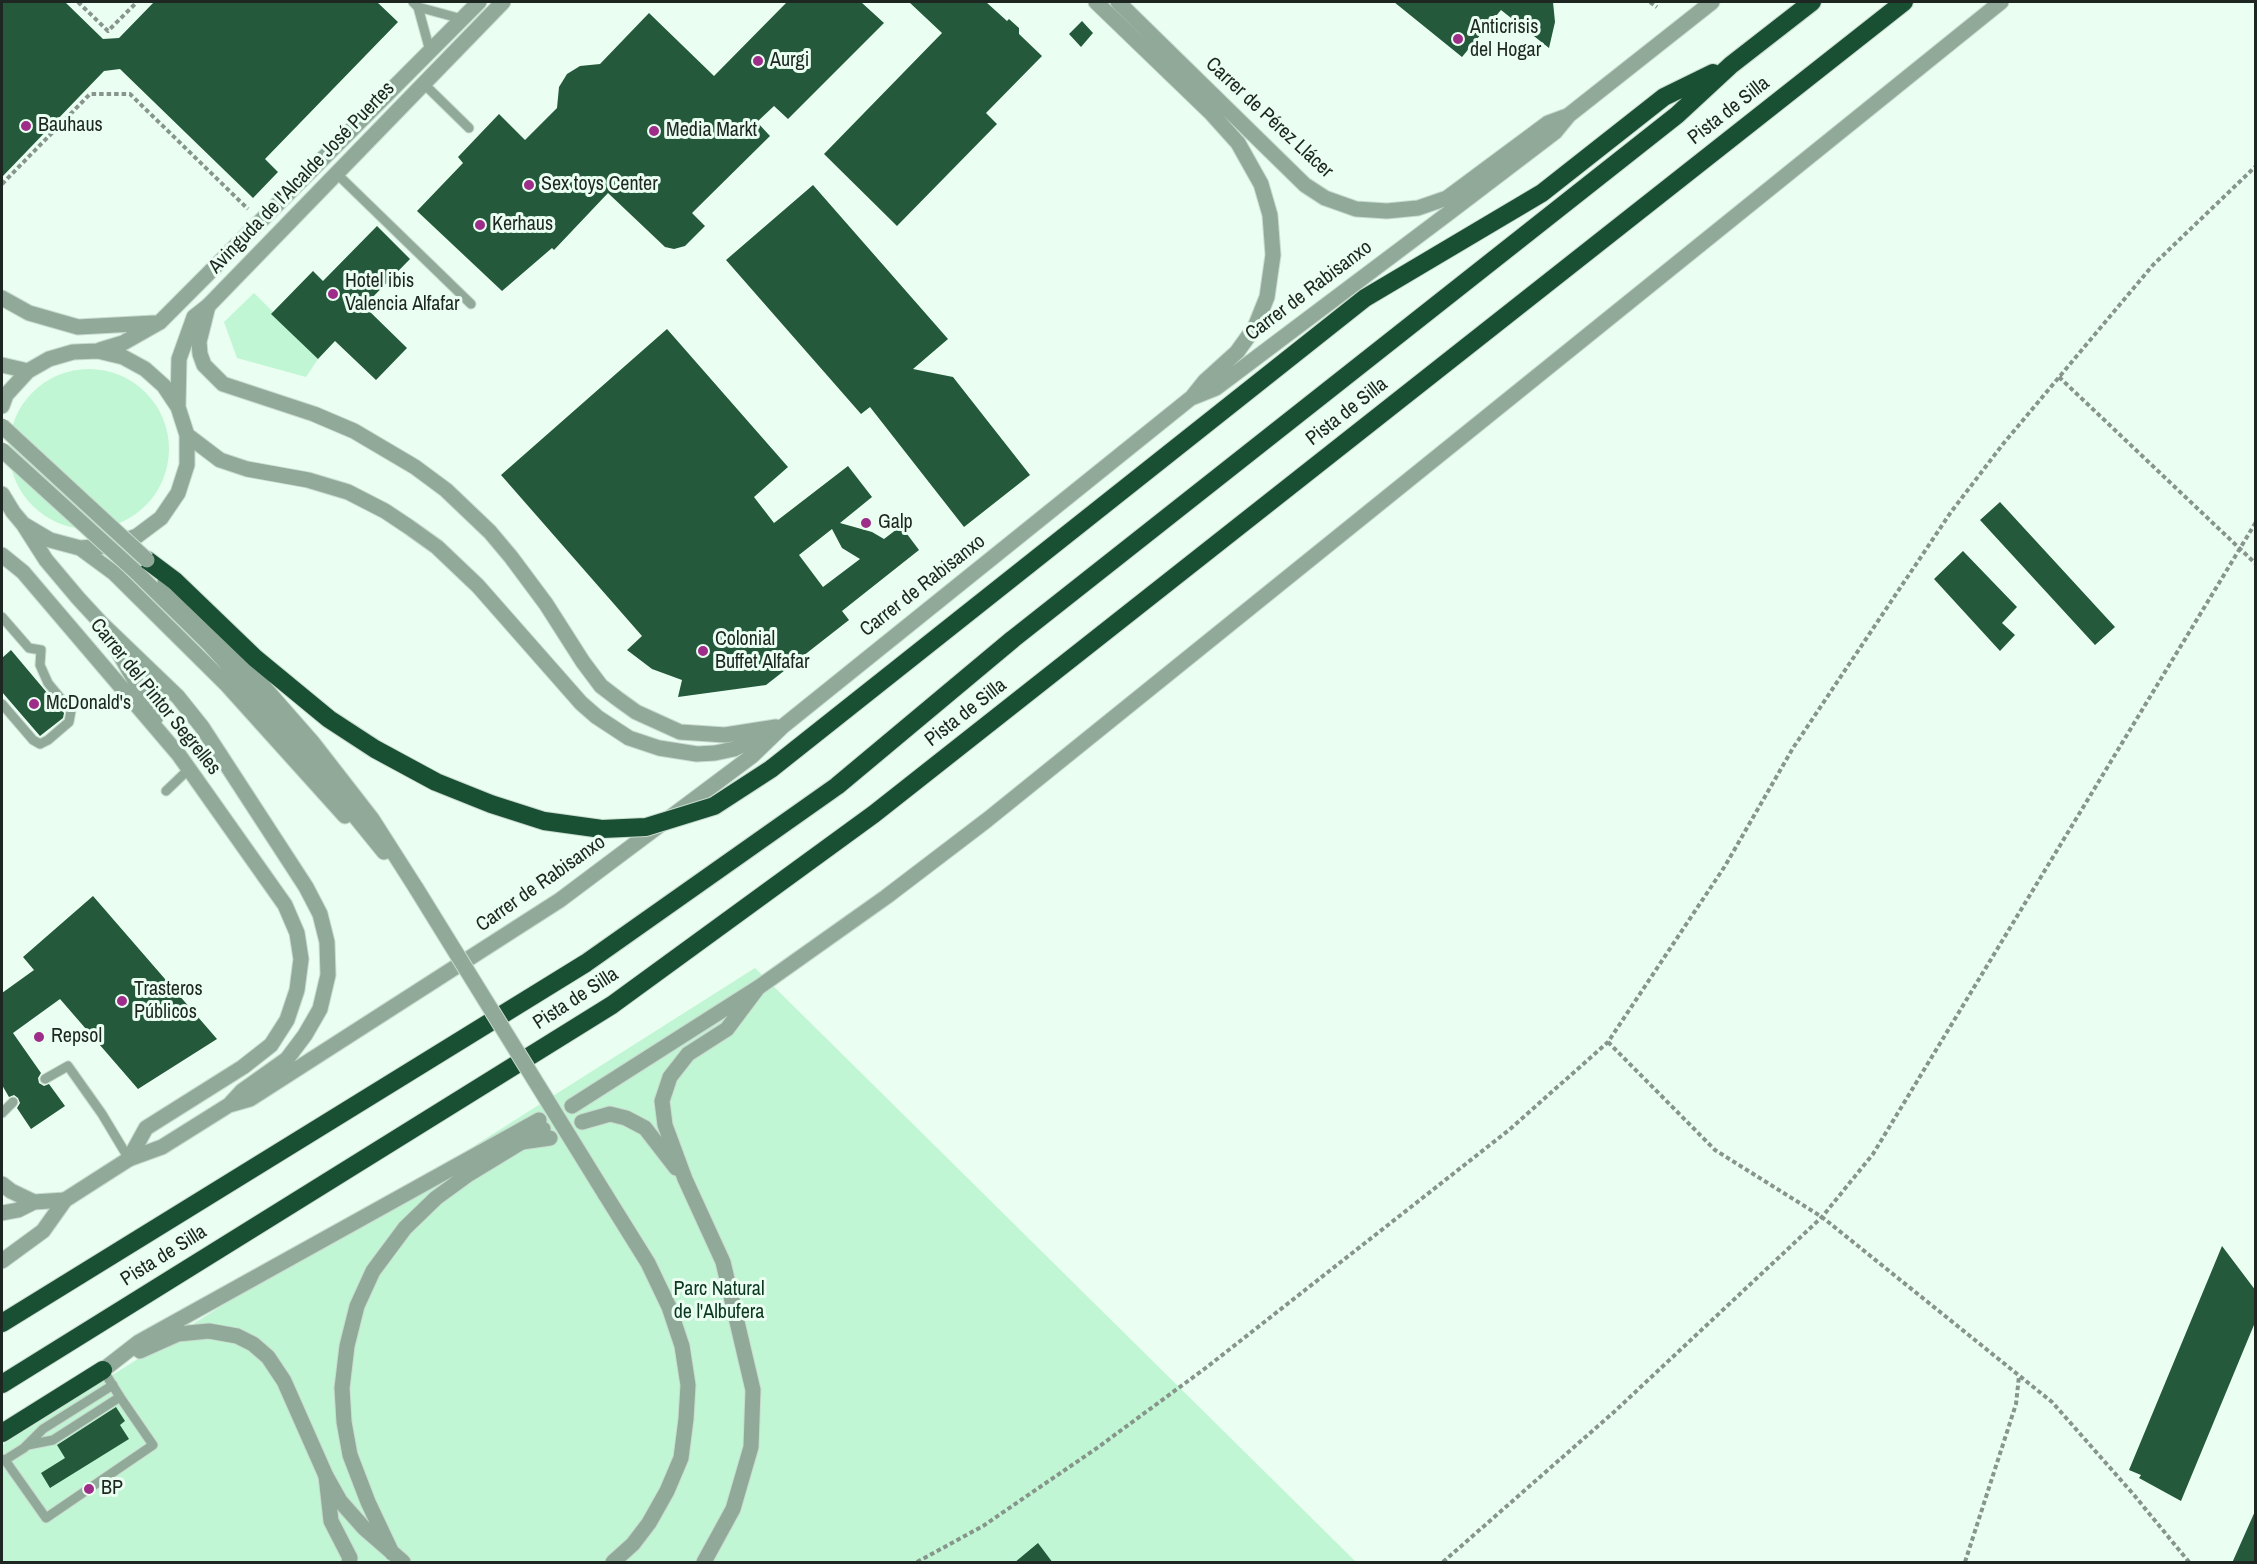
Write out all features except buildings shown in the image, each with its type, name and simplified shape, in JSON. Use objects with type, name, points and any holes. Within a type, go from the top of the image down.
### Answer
[{"type":"highway","name":"Pista de Silla","points":[[2,1323],[586,963],[837,786],[1013,639],[1677,114],[1731,65],[1812,2]]},
{"type":"highway","name":"Pista de Silla","points":[[2,1384],[612,1005],[874,814],[1904,2]]},
{"type":"highway","points":[[142,566],[175,581],[263,665],[329,719],[375,749],[436,783],[544,821],[602,829],[646,827],[714,806],[771,769],[1365,298],[1542,193],[1664,97],[1731,65]]},
{"type":"highway","points":[[2,1432],[108,1377]]},
{"type":"street","name":"Avinguda de l'Alcalde José Puertes","points":[[98,351],[123,343],[160,322],[479,2]]},
{"type":"street","name":"Avinguda de l'Alcalde José Puertes","points":[[178,407],[179,359],[194,317],[208,306],[503,2]]},
{"type":"street","name":"Carrer de Pérez Llácer","points":[[1096,2],[1211,112],[1238,143],[1261,184],[1270,215],[1273,255],[1267,297],[1256,327],[1237,352],[1205,381],[1191,398]]},
{"type":"street","name":"Carrer de Pérez Llácer","points":[[1118,2],[1305,185],[1325,198],[1356,209],[1387,211],[1418,208],[1447,198],[1548,123],[1569,114]]},
{"type":"street","name":"Carrer de Rabisanxo","points":[[65,1200],[129,1159],[162,1147],[228,1105],[250,1099],[560,900],[752,756],[782,727],[1191,398],[1216,388],[1450,212],[1555,132],[1569,114],[1712,2]]},
{"type":"street","points":[[572,1106],[759,987],[886,897],[987,820],[2001,2]]},
{"type":"street","points":[[2,298],[29,313],[78,327],[160,322]]},
{"type":"street","points":[[208,306],[199,342],[200,354],[204,365],[223,384],[305,411],[354,431],[407,462],[446,490],[483,525],[511,556],[583,662],[602,686],[636,712],[680,732],[700,735],[725,735],[782,727]]},
{"type":"street","points":[[2,406],[6,395],[28,371],[49,359],[73,352],[98,351],[123,357],[146,369],[164,386],[178,407],[187,435],[187,465],[178,493],[161,518],[137,536],[109,546],[80,548],[50,540],[7,514],[2,494]]},
{"type":"street","points":[[2,365],[28,371]]},
{"type":"street","points":[[2,426],[142,566],[267,708],[322,773],[371,837],[416,888]]},
{"type":"street","points":[[187,435],[220,460],[248,469],[308,480],[348,492],[385,511],[409,527],[437,547],[478,586],[581,703],[597,717],[629,738],[659,748],[697,754],[715,753],[734,749],[782,727]]},
{"type":"street","points":[[2,450],[169,588],[264,686],[313,743],[372,819],[648,1263],[669,1307],[682,1346],[688,1385],[687,1419],[681,1458],[667,1491],[649,1523],[633,1544],[613,1563]]},
{"type":"street","points":[[23,524],[46,560],[102,624],[178,697],[202,727],[306,887],[320,914],[327,942],[328,975],[320,1010],[287,1059],[242,1091],[228,1105]]},
{"type":"street","points":[[80,548],[114,573],[227,685],[340,813],[371,837]]},
{"type":"street","name":"Carrer del Pintor Segrelles","points":[[2,555],[23,572],[179,755],[285,905]]},
{"type":"street","points":[[102,624],[179,755]]},
{"type":"street","name":"Carrer de Rabisanxo","points":[[129,1159],[146,1128],[250,1062],[271,1045],[287,1020],[297,990],[301,959],[297,933],[285,905]]},
{"type":"street","points":[[704,1563],[733,1509],[751,1447],[753,1390],[723,1262],[685,1179],[665,1125],[662,1101],[670,1077],[688,1054],[727,1029],[759,987]]},
{"type":"street","points":[[582,1122],[610,1114],[626,1118],[645,1128],[685,1179]]},
{"type":"street","points":[[108,1377],[139,1342],[544,1129],[436,1198],[405,1228],[374,1271],[357,1306],[347,1346],[342,1388],[344,1422],[350,1455],[368,1502],[398,1558]]},
{"type":"street","points":[[2,1184],[34,1202]]},
{"type":"street","points":[[2,1213],[18,1210],[34,1202],[65,1200]]},
{"type":"street","points":[[2,1261],[43,1231],[65,1200]]},
{"type":"street","points":[[108,1377],[142,1350],[178,1334],[209,1331],[237,1336],[253,1344],[268,1357],[284,1381],[326,1476],[340,1501],[364,1528],[398,1558]]},
{"type":"street","points":[[326,1476],[332,1521],[350,1558],[349,1563]]},
{"type":"lane","points":[[416,4],[462,19]]},
{"type":"lane","points":[[416,4],[430,51]]},
{"type":"lane","points":[[423,83],[469,128]]},
{"type":"lane","points":[[336,173],[471,304]]},
{"type":"lane","points":[[2,617],[28,648],[40,650],[40,664],[48,683],[71,711],[69,722],[40,744],[33,740],[2,704]]},
{"type":"lane","points":[[166,791],[189,769]]},
{"type":"lane","points":[[45,1079],[68,1066],[102,1114],[129,1159]]},
{"type":"lane","points":[[2,1113],[13,1102]]},
{"type":"lane","points":[[108,1377],[120,1397],[153,1444],[46,1518],[3,1459],[27,1445],[43,1429],[108,1377]]},
{"type":"lane","points":[[27,1445],[53,1440],[120,1397]]},
{"type":"path","points":[[78,2],[108,31],[137,2]]},
{"type":"path","points":[[1650,2],[1656,7]]},
{"type":"path","points":[[2,184],[90,94],[130,94],[248,209]]},
{"type":"path","points":[[916,1563],[983,1526],[1097,1448],[1207,1367],[1509,1130],[1608,1042],[1725,866],[1793,748],[1951,512],[2002,444],[2153,265],[2256,166]]},
{"type":"path","points":[[2059,377],[2256,564]]},
{"type":"path","points":[[1443,1563],[1614,1412],[1822,1217],[1874,1154],[2256,522]]},
{"type":"path","points":[[1608,1042],[1715,1150],[1822,1217],[2052,1402],[2134,1495],[2189,1563]]},
{"type":"path","points":[[1965,1563],[2016,1404],[2019,1376]]},
{"type":"green space","points":[[254,293],[318,359],[306,377],[237,358],[224,322]]},
{"type":"green space","points":[[89,369],[120,375],[145,393],[163,418],[169,449],[163,480],[145,505],[120,523],[89,529],[58,523],[33,505],[15,480],[9,449],[15,418],[33,393],[58,375]]},
{"type":"green space","name":"Parc Natural de l'Albufera","points":[[755,968],[1356,1562],[2,1562],[2,1445]]},
{"type":"place","name":"Anticrisis del Hogar","points":[[1458,39]]},
{"type":"place","name":"Aurgi","points":[[758,61]]},
{"type":"place","name":"Bauhaus","points":[[26,126]]},
{"type":"place","name":"Media Markt","points":[[654,131]]},
{"type":"place","name":"Sex toys Center","points":[[529,185]]},
{"type":"place","name":"Kerhaus","points":[[480,225]]},
{"type":"place","name":"Hotel ibis Valencia Alfafar","points":[[333,294]]},
{"type":"place","name":"Galp","points":[[866,523]]},
{"type":"place","name":"Colonial Buffet Alfafar","points":[[703,651]]},
{"type":"place","name":"McDonald's","points":[[34,704]]},
{"type":"place","name":"Trasteros Públicos","points":[[122,1001]]},
{"type":"place","name":"Repsol","points":[[39,1037]]},
{"type":"place","name":"BP","points":[[89,1489]]}]
